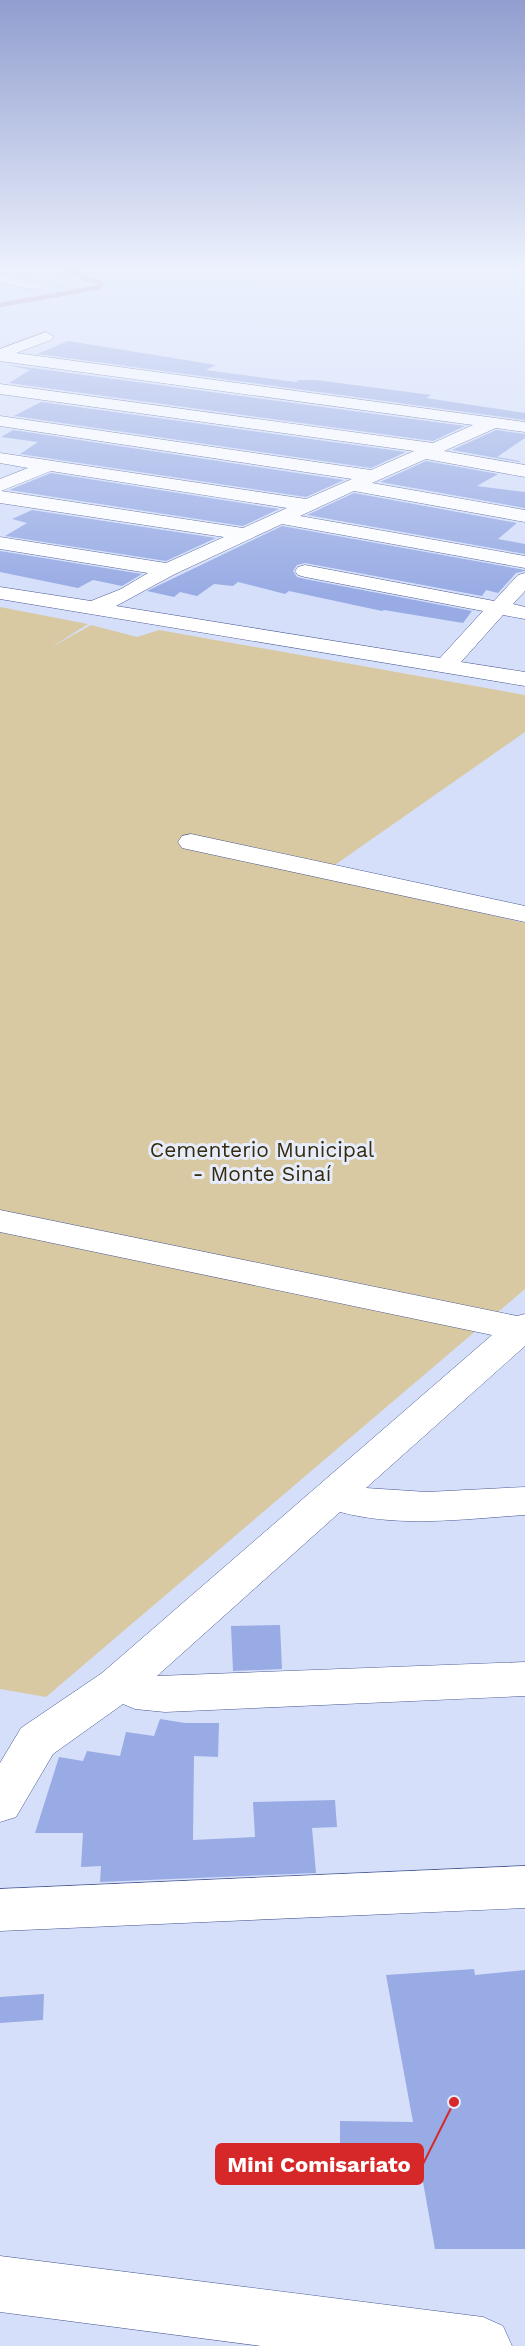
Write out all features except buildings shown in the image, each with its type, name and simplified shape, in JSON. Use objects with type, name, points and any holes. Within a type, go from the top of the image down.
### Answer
[{"type":"street","points":[[154,376],[525,427]]},
{"type":"street","points":[[0,486],[237,388]]},
{"type":"street","points":[[0,389],[427,451],[525,471]]},
{"type":"street","points":[[0,422],[371,476]]},
{"type":"street","points":[[91,609],[128,593],[168,570],[245,534],[495,422]]},
{"type":"street","points":[[0,458],[308,505]]},
{"type":"street","points":[[351,485],[525,516]]},
{"type":"street","points":[[0,497],[245,534]]},
{"type":"street","points":[[280,518],[525,562]]},
{"type":"street","points":[[0,543],[168,570]]},
{"type":"street","points":[[305,572],[525,613]]},
{"type":"street","points":[[445,666],[525,579]]},
{"type":"street","points":[[0,593],[525,679]]},
{"type":"street","points":[[191,842],[525,914]]},
{"type":"street","points":[[0,1221],[517,1339]]},
{"type":"street","points":[[0,1803],[18,1749],[117,1685],[332,1495],[517,1339]]},
{"type":"street","points":[[332,1495],[351,1502],[401,1506],[525,1501]]},
{"type":"street","points":[[117,1685],[135,1691],[165,1694],[525,1679]]},
{"type":"street","points":[[0,1910],[525,1887]]},
{"type":"street","points":[[0,2284],[483,2346]]},
{"type":"green space","name":"Cementerio Municipal - Monte Sinaí","points":[[0,607],[88,624],[50,648],[91,625],[137,637],[159,630],[525,695],[525,732],[319,876],[525,923],[525,1289],[46,1697],[0,1689]]},
{"type":"place","name":"Mini Comisariato","points":[[454,2102]]}]
